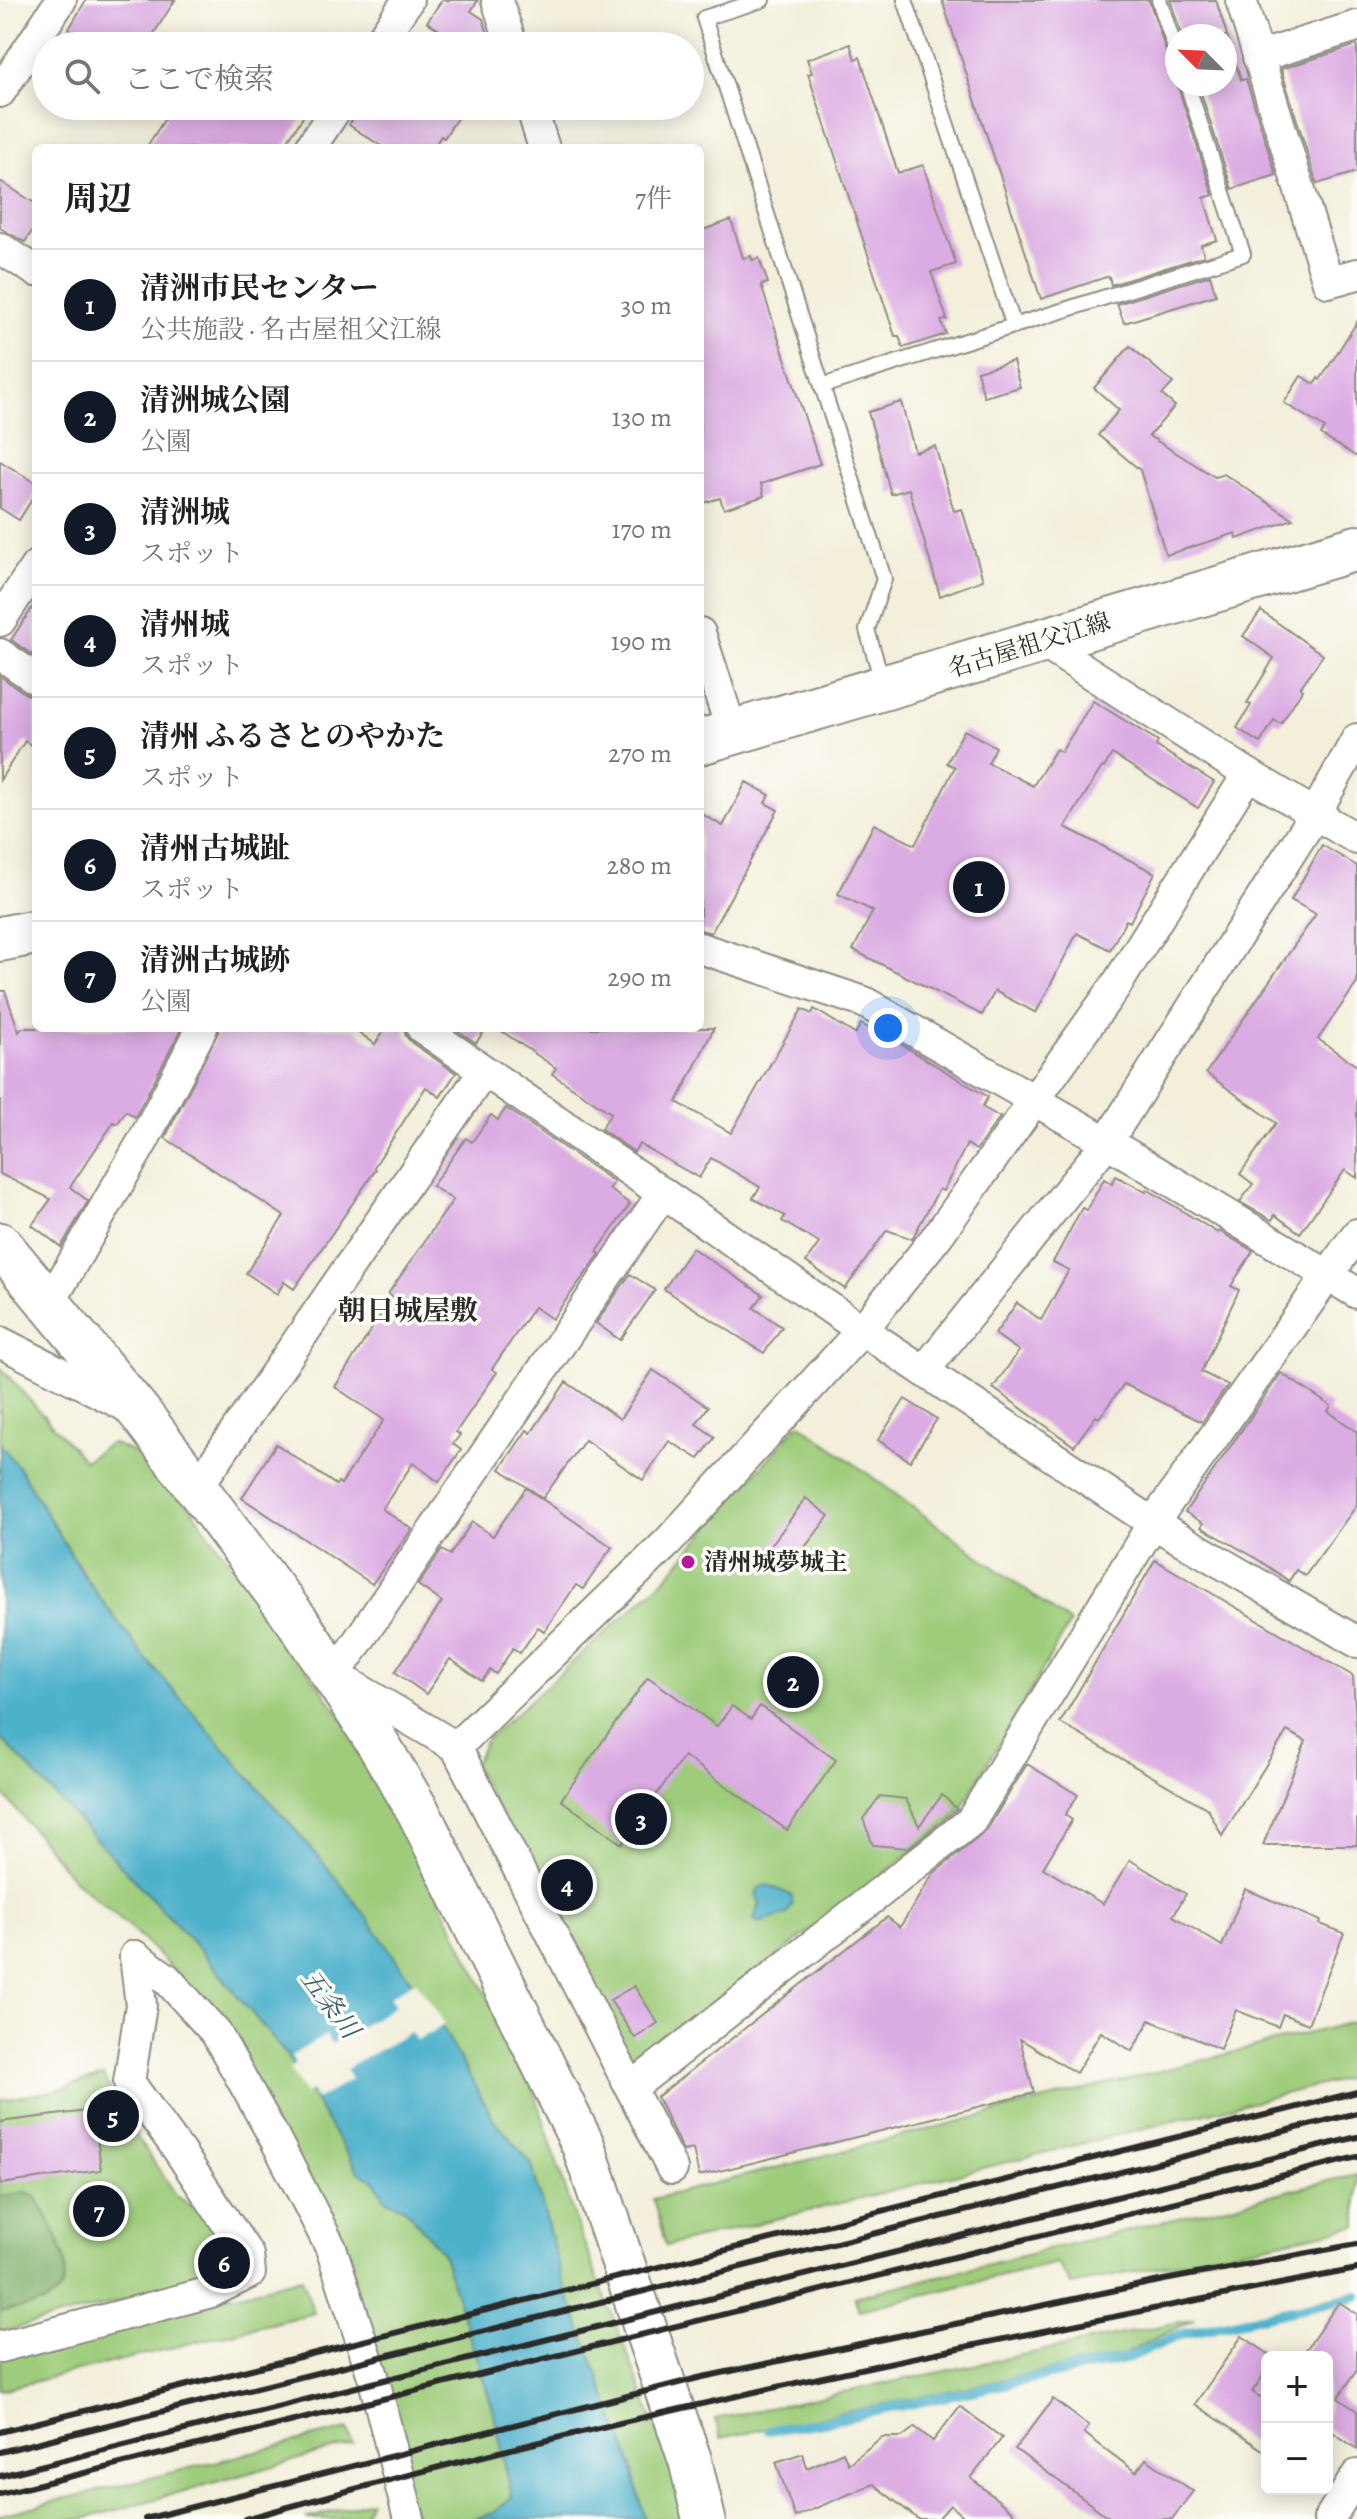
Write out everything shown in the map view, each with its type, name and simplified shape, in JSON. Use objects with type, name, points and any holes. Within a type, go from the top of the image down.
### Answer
[{"type":"main road","name":"名古屋祖父江線","points":[[711,728],[884,688],[1357,548]]},
{"type":"main road","points":[[0,939],[32,933]]},
{"type":"street","points":[[386,32],[408,0]]},
{"type":"street","points":[[497,0],[507,32]]},
{"type":"street","points":[[1241,0],[1328,282],[1357,274]]},
{"type":"street","points":[[37,32],[55,2]]},
{"type":"street","points":[[1258,57],[1357,26]]},
{"type":"street","points":[[0,92],[32,40]]},
{"type":"street","points":[[313,144],[329,120]]},
{"type":"street","points":[[535,120],[543,144]]},
{"type":"street","points":[[0,248],[32,268]]},
{"type":"street","points":[[0,621],[32,572]]},
{"type":"street","points":[[1040,641],[1248,774],[1357,839]]},
{"type":"street","points":[[0,654],[32,676]]},
{"type":"street","points":[[704,668],[711,728]]},
{"type":"street","points":[[924,1371],[1107,1142],[1315,814],[1357,739]]},
{"type":"street","points":[[456,1747],[668,1542],[862,1330],[939,1234],[1117,984],[1248,774]]},
{"type":"street","points":[[704,949],[864,1002],[1107,1142],[1357,1293]]},
{"type":"street","points":[[49,1304],[143,1141],[200,1032]]},
{"type":"street","points":[[428,1032],[862,1330],[1153,1523],[1357,1642]]},
{"type":"street","points":[[198,1486],[484,1071]]},
{"type":"street","points":[[335,1675],[663,1193]]},
{"type":"street","points":[[631,2088],[971,1821],[1153,1523],[1357,1234]]},
{"type":"street","points":[[0,1244],[198,1486],[335,1675],[418,1811],[583,2145],[690,2460],[704,2519]]},
{"type":"street","points":[[0,1342],[140,1413]]},
{"type":"street","points":[[335,1675],[456,1747],[672,2169]]},
{"type":"street","points":[[0,2347],[211,2292],[250,2273],[248,2255],[129,2082],[141,2005],[135,1956],[166,1978],[216,2033],[331,2248],[373,2376],[409,2519]]},
{"type":"street","points":[[1329,2519],[1357,2475]]},
{"type":"lane","points":[[762,0],[704,18],[884,579],[867,630],[884,688]]},
{"type":"lane","points":[[905,0],[1014,326]]},
{"type":"lane","points":[[1159,0],[1167,24]]},
{"type":"lane","points":[[822,386],[1243,254],[1191,96]]},
{"type":"green space","points":[[0,1367],[84,1461],[111,1443],[158,1463],[362,1745],[532,2085],[577,2225],[684,2499],[689,2519],[645,2519],[632,2466],[561,2276],[531,2163],[492,2117],[441,2025],[364,1913],[146,1659],[88,1581],[19,1468],[0,1444]]},
{"type":"green space","points":[[799,1423],[1070,1623],[956,1817],[646,2059],[627,2053],[474,1765],[485,1741],[665,1579]]},
{"type":"green space","points":[[0,1737],[202,1952],[287,2056],[357,2170],[375,2181],[386,2200],[405,2208],[442,2252],[493,2409],[512,2497],[493,2513],[473,2519],[414,2519],[368,2319],[220,2017],[132,1929],[75,1881],[0,1790]]},
{"type":"green space","points":[[1357,2021],[1357,2076],[666,2246],[653,2199]]},
{"type":"green space","points":[[103,2076],[138,2139],[177,2196],[220,2226],[239,2249],[221,2276],[0,2332],[0,2100],[53,2091]]},
{"type":"green space","points":[[1357,2174],[1357,2226],[1071,2285],[1057,2263],[859,2310],[854,2297]]},
{"type":"green space","points":[[25,2192],[36,2196],[56,2234],[65,2264],[65,2278],[60,2290],[50,2300],[0,2312],[0,2196]]},
{"type":"green space","points":[[302,2278],[314,2313],[0,2390],[0,2355]]},
{"type":"green space","points":[[1194,2319],[1123,2355],[721,2438],[715,2419]]},
{"type":"green space","points":[[348,2429],[353,2444],[84,2519],[0,2519],[0,2515]]},
{"type":"green space","points":[[370,2501],[363,2519],[305,2519]]},
{"type":"water","name":"五条川","points":[[0,1444],[19,1468],[87,1581],[146,1659],[364,1913],[441,2025],[492,2117],[531,2163],[561,2276],[632,2466],[645,2519],[473,2519],[493,2513],[512,2497],[493,2409],[442,2252],[405,2208],[386,2200],[375,2181],[357,2170],[287,2056],[202,1952],[0,1737]]},
{"type":"water","points":[[768,1885],[791,1895],[793,1904],[786,1915],[759,1923],[754,1920],[760,1903],[756,1894],[760,1887]]},
{"type":"pier","points":[[416,1981],[445,2024],[417,2041],[410,2032],[346,2069],[351,2079],[316,2100],[311,2091],[305,2094],[289,2069],[296,2064],[291,2056],[326,2035],[331,2044],[395,2006],[390,1996]]},
{"type":"building","points":[[86,0],[175,0],[155,32],[67,32]]},
{"type":"building","points":[[442,0],[478,0],[471,11],[483,19],[487,32],[440,32],[427,22]]},
{"type":"building","points":[[942,0],[1149,0],[1165,48],[1165,96],[1181,96],[1213,195],[1204,198],[1217,240],[1201,245],[1204,256],[1111,285],[1109,276],[1041,299]]},
{"type":"building","points":[[1170,0],[1216,0],[1224,24],[1178,24]]},
{"type":"building","points":[[850,44],[855,59],[860,57],[898,173],[923,165],[956,264],[931,272],[947,319],[941,321],[946,334],[903,348],[899,336],[895,336],[808,74],[812,73],[807,59]]},
{"type":"building","points":[[1357,45],[1357,172],[1317,184],[1281,69]]},
{"type":"building","points":[[1237,67],[1241,80],[1246,79],[1276,175],[1232,189],[1202,96],[1237,96]]},
{"type":"building","points":[[164,120],[301,120],[286,144],[149,144]]},
{"type":"building","points":[[352,120],[456,120],[444,138],[441,136],[436,144],[378,144],[349,125]]},
{"type":"building","points":[[0,181],[32,201],[32,231],[25,242],[0,228]]},
{"type":"building","points":[[731,220],[743,258],[759,258],[768,283],[761,285],[820,464],[761,484],[764,496],[724,509],[720,498],[704,503],[704,230]]},
{"type":"building","points":[[1210,275],[1216,295],[1124,323],[1117,304]]},
{"type":"building","points":[[1357,322],[1357,457],[1321,435],[1325,428],[1284,403],[1301,376],[1315,384],[1318,378],[1320,380]]},
{"type":"building","points":[[1130,346],[1173,383],[1162,395],[1175,406],[1149,436],[1215,477],[1224,474],[1293,519],[1237,539],[1236,533],[1166,555],[1140,470],[1098,435],[1119,410],[1094,388]]},
{"type":"building","points":[[1013,361],[1020,387],[984,397],[977,371]]},
{"type":"building","points":[[901,402],[915,452],[935,446],[954,511],[962,509],[983,580],[940,596],[909,489],[891,494],[868,412]]},
{"type":"building","points":[[0,461],[32,481],[32,499],[19,520],[0,508]]},
{"type":"building","points":[[32,608],[32,654],[11,640]]},
{"type":"building","points":[[1261,611],[1323,655],[1300,688],[1302,690],[1281,724],[1274,720],[1260,743],[1237,728],[1251,705],[1247,703],[1274,658],[1243,636]]},
{"type":"building","points":[[0,676],[32,696],[32,745],[25,741],[0,780]]},
{"type":"building","points":[[1093,701],[1158,741],[1156,746],[1214,782],[1198,808],[1112,754],[1102,767],[1065,827],[1155,873],[1130,922],[1126,920],[1110,950],[1077,933],[1036,1013],[995,991],[982,1015],[853,950],[873,911],[838,894],[874,824],[915,845],[955,767],[947,763],[964,730],[996,747],[988,763],[1033,786],[1056,749],[1061,752]]},
{"type":"building","points":[[746,782],[770,795],[765,803],[778,810],[711,933],[704,931],[704,815],[723,826]]},
{"type":"building","points":[[1322,845],[1357,866],[1357,983],[1318,1039],[1357,1066],[1357,1178],[1345,1170],[1300,1233],[1275,1215],[1272,1220],[1240,1202],[1253,1184],[1240,1174],[1276,1123],[1206,1073],[1316,914],[1291,900]]},
{"type":"building","points":[[0,991],[5,991],[19,1032],[22,1028],[32,1028],[32,1032],[180,1032],[135,1117],[126,1111],[117,1124],[114,1122],[70,1187],[88,1201],[61,1247],[32,1225],[51,1199],[0,1174]]},
{"type":"building","points":[[802,1009],[812,1014],[814,1009],[855,1034],[861,1024],[897,1042],[988,1097],[982,1107],[1000,1117],[976,1150],[967,1144],[943,1191],[939,1189],[912,1239],[887,1230],[845,1289],[806,1262],[819,1243],[782,1221],[785,1216],[753,1198],[760,1187],[711,1158],[699,1178],[639,1144],[634,1152],[601,1129],[611,1113],[552,1074],[556,1068],[503,1032],[704,1032],[704,1028],[714,1028],[677,1102],[731,1133]]},
{"type":"building","points":[[218,1032],[358,1032],[375,1044],[383,1032],[405,1032],[412,1043],[456,1073],[440,1097],[426,1087],[374,1167],[376,1169],[294,1289],[284,1282],[277,1294],[246,1273],[284,1216],[165,1138]]},
{"type":"building","points":[[460,1032],[483,1032],[476,1043]]},
{"type":"building","points":[[506,1108],[614,1182],[609,1189],[630,1204],[597,1252],[600,1254],[552,1319],[534,1307],[492,1369],[497,1372],[456,1432],[460,1435],[453,1444],[461,1450],[439,1482],[413,1463],[382,1509],[412,1529],[372,1584],[242,1498],[276,1444],[336,1485],[338,1482],[341,1484],[384,1420],[335,1387],[392,1297],[388,1294],[453,1200],[432,1186],[466,1138],[472,1142],[491,1115],[498,1120]]},
{"type":"building","points":[[1116,1176],[1146,1192],[1147,1189],[1253,1251],[1231,1286],[1239,1290],[1201,1372],[1228,1385],[1202,1422],[1124,1384],[1074,1446],[993,1388],[1019,1351],[995,1334],[1017,1303],[1041,1320],[1069,1270],[1053,1262],[1082,1208],[1087,1210],[1104,1179],[1112,1184]]},
{"type":"building","points":[[692,1248],[763,1295],[754,1308],[782,1327],[764,1353],[664,1289]]},
{"type":"building","points":[[630,1274],[655,1290],[620,1340],[596,1323]]},
{"type":"building","points":[[653,1370],[708,1407],[696,1424],[715,1437],[699,1459],[669,1441],[643,1480],[585,1440],[543,1498],[500,1469],[527,1430],[531,1433],[566,1382],[620,1419]]},
{"type":"building","points":[[1281,1373],[1331,1406],[1328,1411],[1357,1432],[1357,1505],[1305,1576],[1296,1570],[1289,1581],[1201,1527],[1203,1523],[1185,1512]]},
{"type":"building","points":[[905,1399],[937,1419],[910,1461],[878,1440]]},
{"type":"building","points":[[526,1488],[612,1547],[583,1589],[576,1585],[544,1631],[538,1627],[520,1653],[513,1648],[496,1674],[490,1670],[482,1681],[450,1659],[426,1694],[395,1672],[442,1602],[418,1585],[442,1550],[450,1555],[472,1522],[493,1536]]},
{"type":"building","points":[[806,1498],[829,1516],[791,1565],[769,1548]]},
{"type":"building","points":[[1155,1560],[1353,1676],[1357,1742],[1357,1845],[1263,1845],[1306,1741],[1287,1731],[1222,1836],[1208,1809],[1060,1723]]},
{"type":"building","points":[[648,1677],[717,1726],[732,1706],[751,1719],[760,1706],[836,1760],[787,1830],[684,1756],[622,1844],[561,1800]]},
{"type":"building","points":[[1027,1764],[1078,1795],[1065,1815],[1072,1820],[1043,1868],[1103,1904],[1130,1860],[1186,1894],[1173,1916],[1222,1946],[1245,1889],[1344,1933],[1308,2024],[1283,2014],[1278,2027],[1236,2010],[1220,2049],[1150,2020],[1132,2051],[1101,2032],[1076,2073],[1020,2039],[1034,2093],[699,2176],[693,2149],[683,2151],[657,2097],[887,1917],[900,1927],[933,1874],[986,1831]]},
{"type":"building","points":[[942,1795],[957,1809],[908,1848],[873,1845],[863,1819],[880,1796],[906,1799],[919,1826]]},
{"type":"building","points":[[634,1986],[658,2023],[635,2038],[610,2000]]},
{"type":"building","points":[[94,2110],[101,2170],[0,2184],[0,2122]]},
{"type":"building","points":[[1339,2302],[1357,2314],[1357,2370],[1338,2398],[1357,2411],[1357,2449],[1333,2432],[1333,2351],[1305,2351]]},
{"type":"building","points":[[1242,2336],[1264,2351],[1261,2351],[1261,2379],[1252,2392],[1261,2397],[1261,2449],[1195,2404]]},
{"type":"building","points":[[1053,2399],[1089,2426],[1084,2433],[1136,2472],[1146,2459],[1193,2491],[1172,2519],[1111,2519],[1015,2449]]},
{"type":"building","points":[[960,2406],[1002,2438],[971,2478],[1021,2519],[967,2519],[950,2505],[938,2519],[918,2519],[873,2484],[795,2517],[776,2462],[803,2453],[807,2468],[843,2452],[848,2464],[882,2437],[902,2437],[915,2427],[933,2441]]},
{"type":"waterway","points":[[769,2430],[823,2422],[1125,2359],[1182,2334],[1357,2296]]},
{"type":"railway","points":[[0,2432],[1357,2092]]},
{"type":"railway","points":[[0,2452],[1357,2113]]},
{"type":"railway","points":[[0,2476],[1357,2137]]},
{"type":"railway","points":[[0,2494],[1357,2157]]},
{"type":"railway","points":[[145,2519],[698,2378],[1164,2280],[1357,2244]]},
{"type":"railway","points":[[245,2519],[521,2447],[798,2382],[1357,2269]]},
{"type":"place","name":"清洲市民センター","points":[[979,887]]},
{"type":"place","name":"清州城夢城主","points":[[688,1562]]},
{"type":"place","name":"清洲城公園","points":[[793,1682]]},
{"type":"place","name":"清洲城","points":[[641,1819]]},
{"type":"place","name":"清州城","points":[[567,1885]]},
{"type":"place","name":"清州 ふるさとのやかた","points":[[113,2116]]},
{"type":"place","name":"清洲古城跡","points":[[99,2211]]},
{"type":"place","name":"清州古城趾","points":[[224,2263]]},
{"type":"district","name":"朝日城屋敷","points":[[408,1311]]}]
